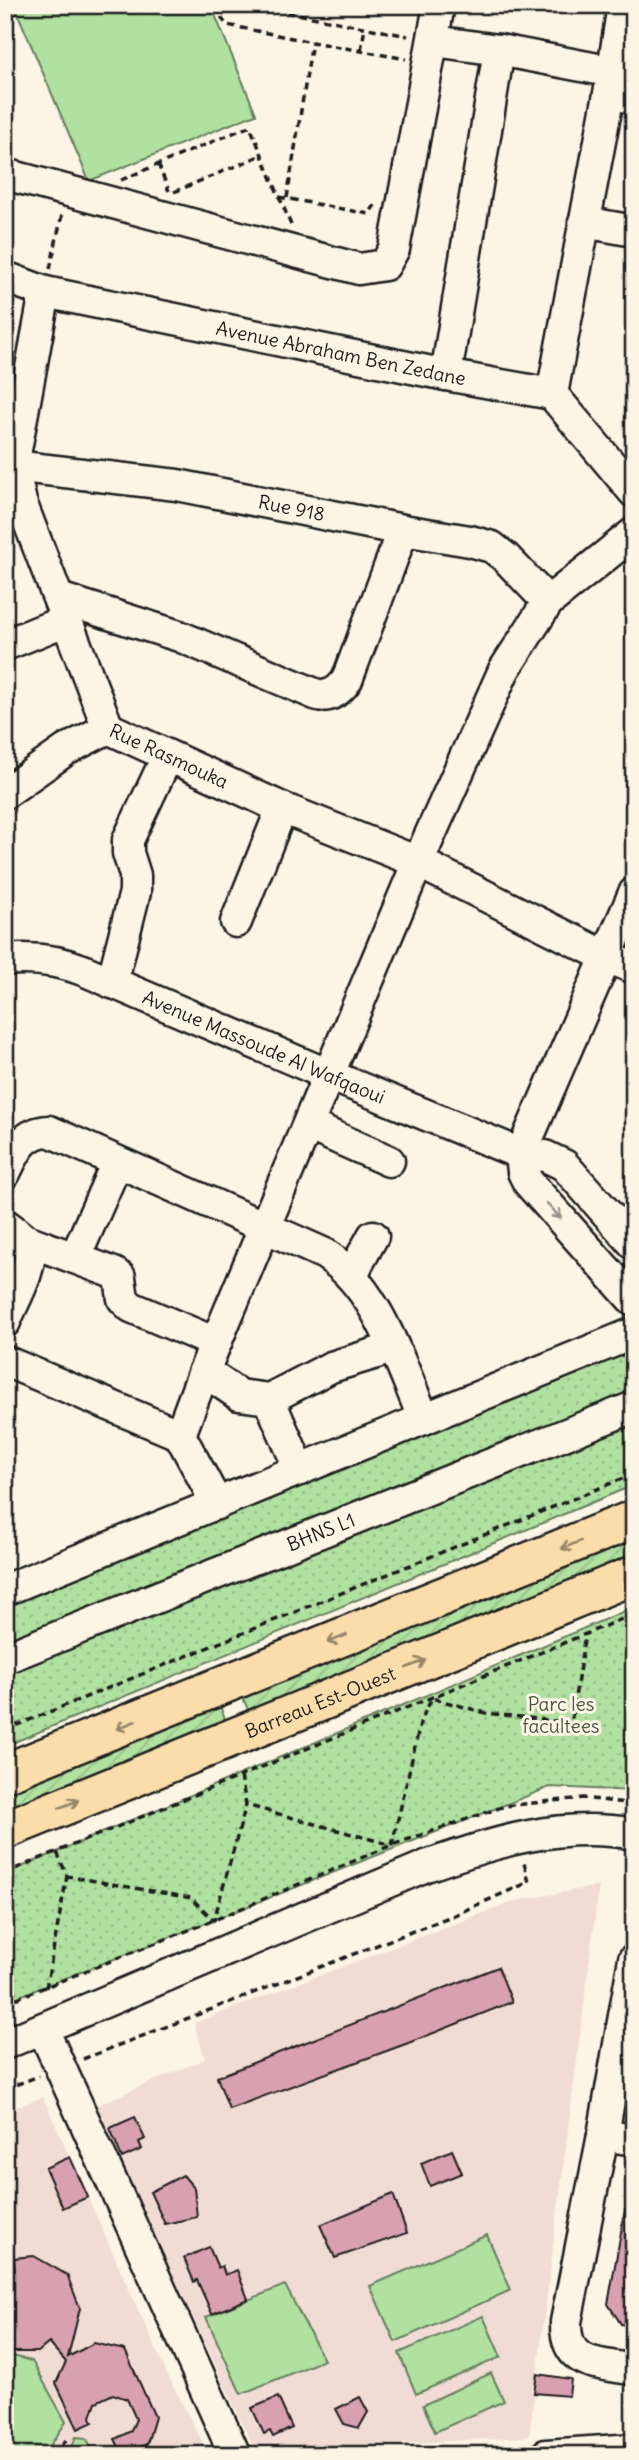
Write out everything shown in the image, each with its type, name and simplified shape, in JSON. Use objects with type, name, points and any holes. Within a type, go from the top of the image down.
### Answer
[{"type":"main road","points":[[5,1773],[634,1519]]},
{"type":"main road","name":"Barreau Est-Ouest","points":[[5,1830],[634,1575]]},
{"type":"street","points":[[5,174],[359,269],[385,265],[394,249],[439,5]]},
{"type":"street","points":[[623,5],[618,88],[584,222],[552,394],[634,492]]},
{"type":"street","points":[[431,53],[499,50],[618,88]]},
{"type":"street","points":[[446,374],[499,50]]},
{"type":"street","points":[[584,222],[634,230]]},
{"type":"street","name":"Avenue Abraham Ben Zedane","points":[[5,277],[45,292],[552,394]]},
{"type":"street","name":"Rue Rasmouka","points":[[45,292],[13,466],[13,503],[63,609],[108,728],[282,807],[418,862],[620,962]]},
{"type":"street","name":"Rue 918","points":[[13,466],[177,485],[492,547],[548,602]]},
{"type":"street","points":[[5,645],[63,609],[179,636],[315,694],[328,696],[342,687],[347,680],[403,530]]},
{"type":"street","points":[[180,1435],[204,1371],[418,862],[505,670],[548,602],[634,533]]},
{"type":"street","points":[[5,793],[66,750],[108,728]]},
{"type":"street","points":[[113,983],[135,892],[135,875],[128,853],[128,840],[167,757]]},
{"type":"street","points":[[236,922],[282,807]]},
{"type":"street","points":[[634,892],[620,962],[521,1154],[523,1172],[528,1182],[634,1301]]},
{"type":"street","name":"Avenue Massoude Al Wafqaoui","points":[[5,960],[21,958],[53,961],[83,970],[521,1154],[545,1156],[564,1165],[634,1244]]},
{"type":"street","points":[[308,1125],[389,1161]]},
{"type":"street","points":[[5,1173],[20,1144],[30,1135],[50,1131],[326,1254],[351,1276],[373,1306],[424,1419]]},
{"type":"street","points":[[75,1258],[117,1162]]},
{"type":"street","points":[[15,1232],[120,1277],[123,1299],[131,1307],[216,1343]]},
{"type":"street","points":[[5,1322],[30,1256],[15,1232]]},
{"type":"street","points":[[351,1276],[373,1236]]},
{"type":"street","points":[[5,1590],[634,1332]]},
{"type":"street","points":[[204,1371],[239,1395],[269,1399],[331,1367],[393,1348]]},
{"type":"street","points":[[5,1361],[180,1435],[216,1504]]},
{"type":"street","points":[[269,1399],[300,1470]]},
{"type":"street","name":"BHNS L1","points":[[5,1649],[634,1399]]},
{"type":"street","name":"BHNS L1","points":[[5,1658],[634,1407]]},
{"type":"street","points":[[5,2044],[426,1866],[489,1844],[540,1832],[582,1830],[634,1834]]},
{"type":"street","points":[[634,1959],[566,2322],[569,2348],[577,2358],[634,2370]]},
{"type":"street","points":[[43,2029],[235,2455]]},
{"type":"street","points":[[603,2134],[634,2140]]},
{"type":"street","points":[[546,2455],[634,2449]]},
{"type":"path","points":[[220,5],[222,19],[227,25],[361,50],[431,53]]},
{"type":"path","points":[[252,5],[365,27],[431,53]]},
{"type":"path","points":[[361,50],[365,27]]},
{"type":"path","points":[[287,198],[312,42]]},
{"type":"path","points":[[45,292],[77,192],[250,125],[302,253]]},
{"type":"path","points":[[136,208],[262,155]]},
{"type":"path","points":[[279,197],[369,214],[375,207],[377,193]]},
{"type":"path","points":[[5,1730],[634,1474]]},
{"type":"path","points":[[5,1873],[634,1614]]},
{"type":"path","points":[[432,1698],[486,1713],[571,1723],[585,1634]]},
{"type":"path","points":[[246,1805],[392,1845],[421,1720],[432,1698]]},
{"type":"path","points":[[67,1876],[191,1898],[214,1920],[246,1805],[241,1776]]},
{"type":"path","points":[[75,2062],[452,1916],[529,1882],[517,1838]]},
{"type":"path","points":[[46,1988],[67,1876],[57,1852]]},
{"type":"path","points":[[5,1984],[12,2000]]},
{"type":"path","points":[[5,2089],[44,2074]]},
{"type":"path","points":[[55,2455],[66,2440]]},
{"type":"shaded area","points":[[599,1886],[529,2437],[255,2451],[95,2106],[205,2059],[194,2023],[515,1901]]},
{"type":"shaded area","points":[[43,2097],[169,2378],[209,2455],[5,2455],[5,2111]]},
{"type":"green space","points":[[14,5],[211,5],[256,114],[89,181]]},
{"type":"green space","points":[[634,1347],[634,1485],[5,1746],[5,1608]]},
{"type":"green space","points":[[634,1537],[634,1555],[248,1710],[242,1695]]},
{"type":"green space","name":"Parc les facultees","points":[[634,1607],[634,1791],[550,1787],[5,2002],[5,1874]]},
{"type":"green space","points":[[219,1704],[226,1721],[5,1809],[5,1790]]},
{"type":"green space","points":[[487,2235],[511,2290],[395,2342],[370,2286]]},
{"type":"green space","points":[[285,2285],[324,2360],[241,2394],[206,2317]]},
{"type":"green space","points":[[483,2316],[501,2357],[416,2394],[399,2353]]},
{"type":"green space","points":[[5,2354],[32,2361],[66,2422],[44,2455],[5,2455]]},
{"type":"green space","points":[[491,2373],[504,2401],[435,2432],[423,2405]]},
{"type":"green space","points":[[76,2437],[86,2438],[96,2455],[68,2455]]},
{"type":"building","points":[[498,1967],[512,2002],[229,2109],[217,2077]]},
{"type":"building","points":[[135,2117],[145,2139],[139,2142],[142,2149],[122,2158],[110,2128]]},
{"type":"building","points":[[452,2150],[462,2173],[430,2186],[421,2163]]},
{"type":"building","points":[[70,2157],[88,2197],[63,2208],[45,2168]]},
{"type":"building","points":[[183,2175],[194,2188],[197,2217],[165,2224],[150,2192]]},
{"type":"building","points":[[393,2194],[407,2233],[335,2258],[320,2225]]},
{"type":"building","points":[[625,2210],[634,2210],[634,2326],[621,2324],[608,2304]]},
{"type":"building","points":[[209,2247],[218,2268],[222,2266],[225,2275],[237,2270],[248,2299],[212,2314],[184,2258]]},
{"type":"building","points":[[34,2256],[67,2275],[80,2308],[68,2357],[94,2343],[125,2350],[155,2417],[147,2444],[123,2455],[115,2439],[131,2431],[136,2419],[127,2399],[113,2394],[96,2402],[91,2417],[93,2422],[78,2429],[56,2383],[66,2362],[49,2343],[38,2352],[5,2352],[5,2271],[15,2270],[14,2258]]},
{"type":"building","points":[[537,2374],[571,2379],[569,2396],[534,2393]]},
{"type":"building","points":[[278,2397],[292,2428],[273,2437],[270,2431],[264,2434],[252,2408]]},
{"type":"building","points":[[360,2397],[368,2412],[359,2428],[344,2424],[336,2409]]}]
